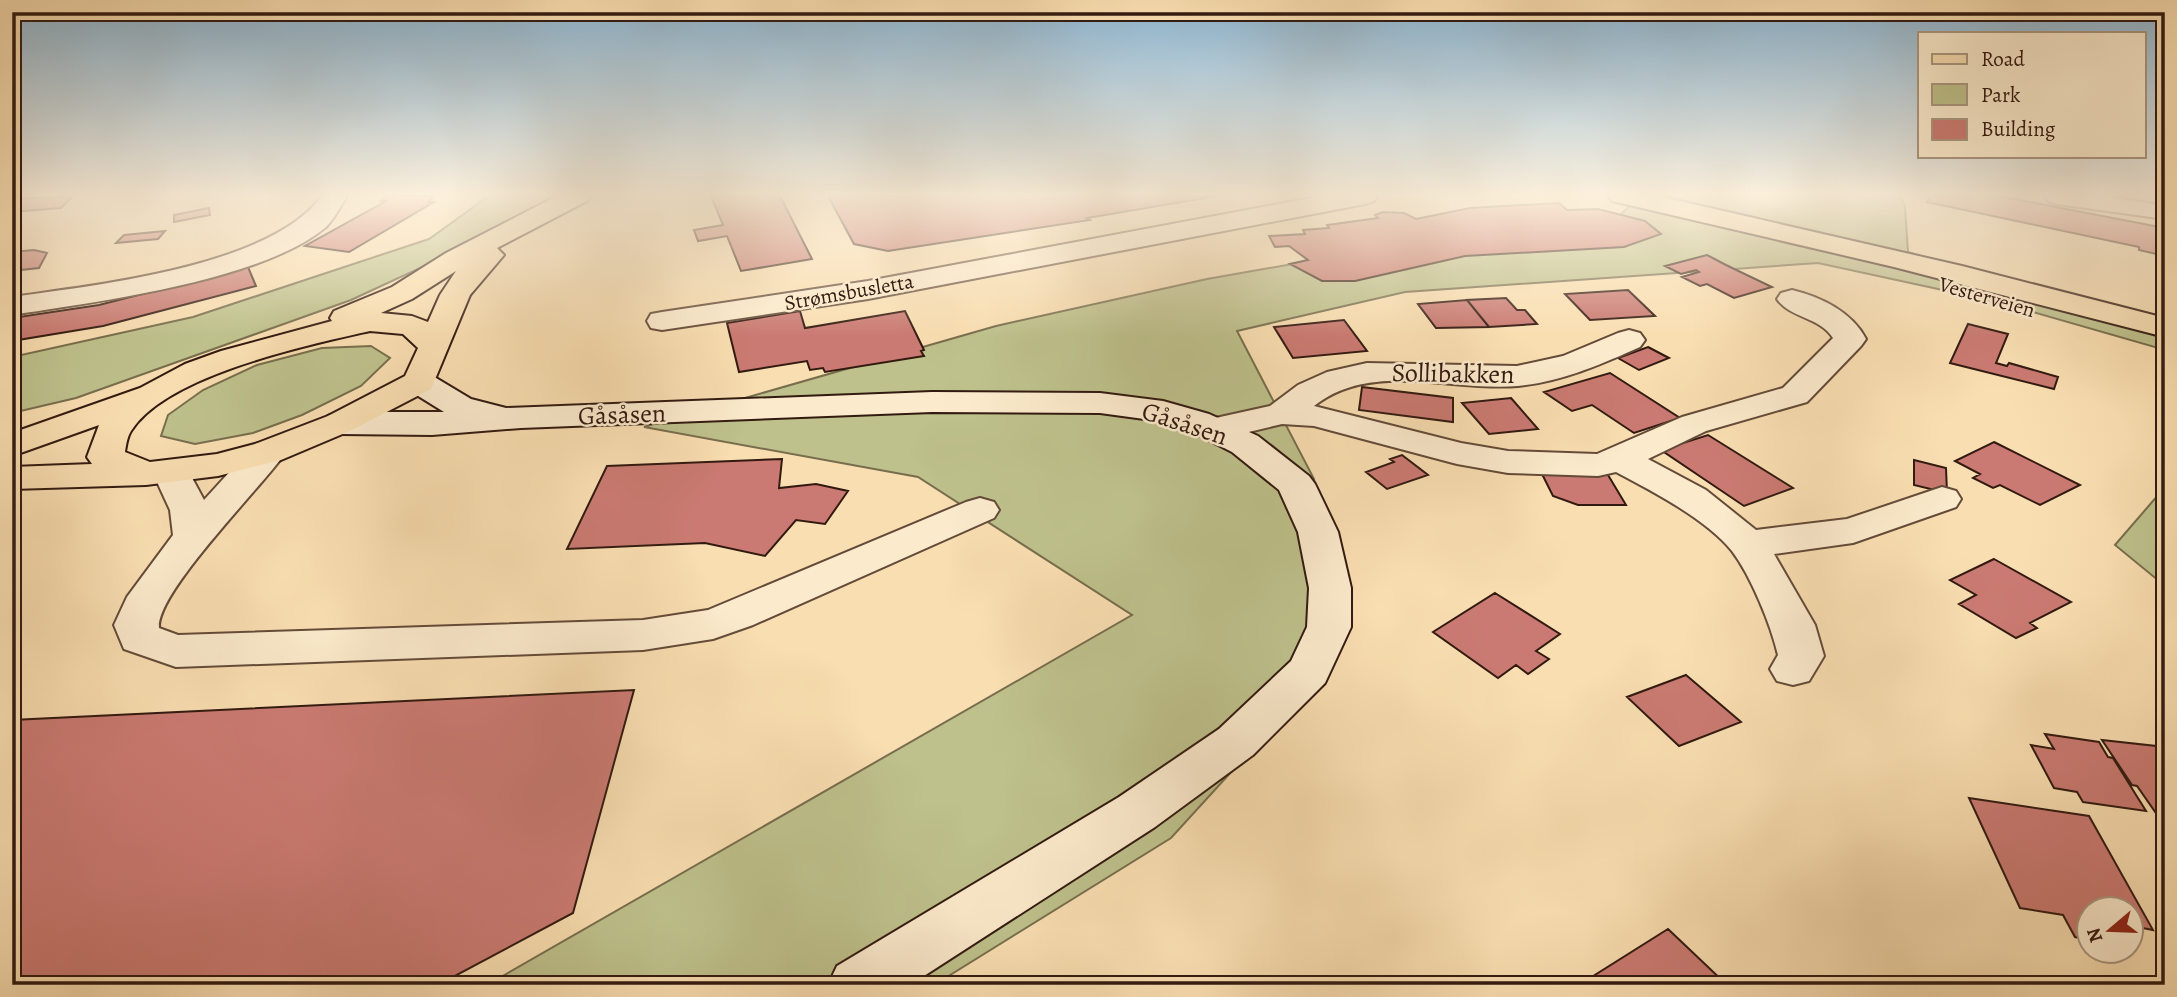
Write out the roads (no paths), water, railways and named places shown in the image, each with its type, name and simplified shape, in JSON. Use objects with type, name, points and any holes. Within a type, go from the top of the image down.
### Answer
[{"type":"main road","points":[[12,445],[155,392],[224,360],[287,339],[402,293],[456,259],[489,243]]},
{"type":"main road","points":[[12,478],[159,472],[218,465],[268,452],[340,423],[419,382],[435,346],[452,294],[477,264],[507,243]]},
{"type":"main road","name":"Vesterveien","points":[[1798,243],[2165,345]]},
{"type":"main road","name":"Vesterveien","points":[[1825,243],[1883,254],[2165,328]]},
{"type":"main road","points":[[287,339],[370,322],[412,325],[435,346]]},
{"type":"main road","points":[[155,392],[115,427],[105,457],[159,472]]},
{"type":"street","points":[[12,306],[147,283],[284,243]]},
{"type":"street","name":"Strømsbusletta","points":[[662,321],[868,290],[1120,243]]},
{"type":"street","name":"Sollibakken","points":[[1215,429],[1282,414],[1314,416],[1354,424],[1457,453],[1508,462],[1563,466],[1598,465],[1620,459],[1694,424],[1796,395],[1850,339],[1847,331],[1826,316],[1792,299]]},
{"type":"street","name":"Sollibakken","points":[[1282,414],[1298,399],[1326,382],[1362,374],[1402,370],[1490,377],[1519,376],[1593,356],[1629,340]]},
{"type":"street","name":"Gåsåsen","points":[[419,382],[461,408],[522,417]]},
{"type":"street","name":"Gåsåsen","points":[[340,423],[432,424],[522,417],[1028,401],[1135,406],[1163,411],[1215,429],[1245,444],[1296,484],[1318,531],[1330,588],[1329,627],[1309,671],[1236,742],[1137,812],[858,985]]},
{"type":"street","points":[[268,452],[193,536],[142,607],[136,625],[140,638],[176,652],[643,635],[678,631],[738,615],[980,510]]},
{"type":"street","points":[[1620,459],[1692,498],[1748,544],[1793,625],[1801,656],[1793,669]]},
{"type":"street","points":[[159,472],[189,510],[193,536]]},
{"type":"street","points":[[1748,544],[1853,531],[1942,499]]}]
